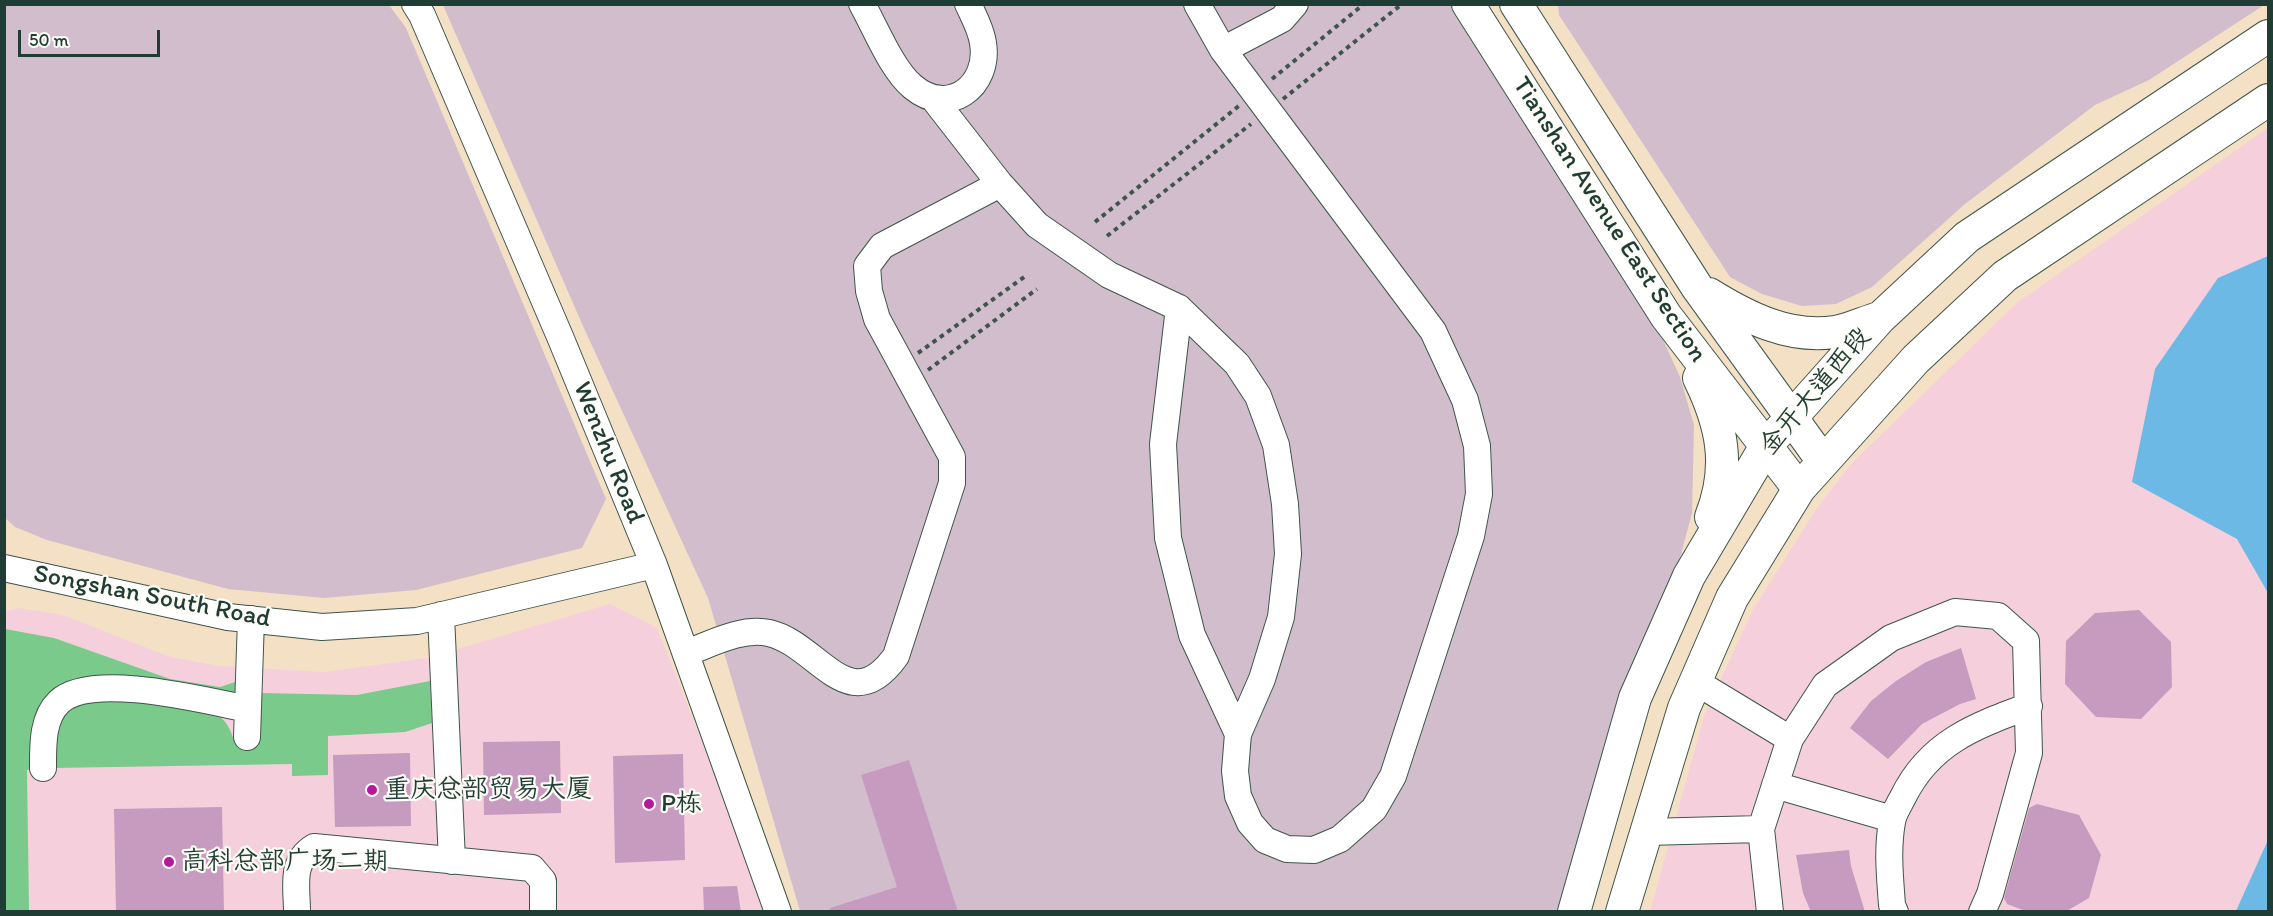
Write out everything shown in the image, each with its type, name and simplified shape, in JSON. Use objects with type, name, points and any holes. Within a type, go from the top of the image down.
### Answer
[{"type":"main road","name":"Tianshan Avenue East Section","points":[[1468,4],[1666,316],[1799,489]]},
{"type":"main road","name":"Tianshan Avenue East Section","points":[[1516,4],[1697,287],[1822,460]]},
{"type":"main road","name":"金开大道西段","points":[[1574,912],[1635,698],[1689,576],[1766,446],[1880,318],[1967,237],[2268,36]]},
{"type":"main road","name":"金开大道西段","points":[[1622,912],[1684,708],[1732,598],[1799,489],[1822,460],[1916,359],[2005,276],[2268,100]]},
{"type":"main road","points":[[1697,287],[1740,313],[1786,330],[1835,332],[1880,318]]},
{"type":"main road","points":[[1666,316],[1714,412],[1723,447],[1722,479],[1714,510],[1689,576]]},
{"type":"street","name":"Wenzhu Road","points":[[415,4],[422,15],[561,339],[654,565],[778,912]]},
{"type":"street","points":[[862,4],[903,78],[915,89],[933,98],[1000,184],[1037,225],[1109,275],[1179,308],[1237,364],[1257,396],[1276,445],[1285,504],[1288,554],[1281,618],[1262,679],[1239,734],[1235,771],[1238,796],[1250,823],[1265,840],[1287,849],[1314,850],[1340,839],[1374,809],[1394,776],[1471,536],[1479,494],[1476,446],[1465,400],[1433,331],[1223,50],[1197,4]]},
{"type":"street","points":[[933,98],[954,98],[969,91],[979,77],[983,44],[968,4]]},
{"type":"street","points":[[1223,50],[1282,19],[1295,4]]},
{"type":"street","points":[[686,653],[745,632],[769,633],[796,644],[838,679],[865,682],[884,672],[896,656],[951,483],[952,457],[877,319],[869,291],[867,266],[882,246],[1000,184]]},
{"type":"street","points":[[1179,308],[1163,444],[1168,538],[1192,635],[1239,734]]},
{"type":"street","name":"Songshan South Road","points":[[4,568],[228,617],[322,627],[417,621],[654,565]]},
{"type":"street","points":[[1770,912],[1761,829],[1790,739],[1825,685],[1891,638],[1954,612],[1998,616],[2026,641],[2029,753],[1990,894],[1982,912]]},
{"type":"street","points":[[441,615],[452,861]]},
{"type":"street","points":[[247,737],[251,619]]},
{"type":"street","points":[[1696,682],[1790,739]]},
{"type":"street","points":[[43,768],[43,741],[52,711],[59,701],[72,694],[105,689],[143,689],[248,709]]},
{"type":"street","points":[[1895,912],[1892,905],[1889,847],[1892,819],[1913,776],[1940,747],[1978,725],[2029,706]]},
{"type":"street","points":[[1775,785],[1892,819]]},
{"type":"street","points":[[1646,832],[1761,829]]},
{"type":"street","points":[[297,912],[297,870],[302,854],[314,847],[532,868],[543,881],[543,912]]},
{"type":"path","points":[[1270,81],[1365,4]]},
{"type":"path","points":[[1284,98],[1402,4]]},
{"type":"path","points":[[1095,222],[1234,110]]},
{"type":"path","points":[[1107,236],[1248,126]]},
{"type":"path","points":[[906,373],[1027,274]]},
{"type":"path","points":[[906,373],[1037,289]]},
{"type":"shaded area","points":[[1558,4],[2264,5],[2149,80],[2095,105],[1965,204],[1872,287],[1836,304],[1802,306],[1762,294],[1730,277],[1559,15]]},
{"type":"shaded area","points":[[4,5],[389,5],[406,28],[606,499],[582,548],[416,590],[324,598],[228,589],[47,540],[15,527],[5,518]]},
{"type":"shaded area","points":[[443,5],[1452,5],[1656,324],[1680,377],[1694,425],[1692,513],[1677,569],[1561,911],[800,911],[708,598],[583,326]]},
{"type":"shaded area","points":[[2268,128],[2268,911],[1650,912],[1705,713],[1754,608],[1817,508],[1853,462],[2018,302]]},
{"type":"shaded area","points":[[610,604],[657,628],[769,911],[5,911],[4,611],[19,608],[63,615],[170,657],[219,666],[324,672],[427,658]]},
{"type":"green space","points":[[5,629],[54,638],[170,679],[220,687],[235,682],[239,686],[236,691],[227,695],[79,682],[35,769],[27,770],[29,911],[5,912]]},
{"type":"green space","points":[[430,681],[432,723],[405,732],[328,736],[328,775],[292,776],[292,764],[53,768],[53,741],[65,708],[119,697],[209,710],[226,723],[235,744],[258,742],[260,693],[357,695]]},
{"type":"water","points":[[2268,256],[2268,593],[2237,539],[2132,482],[2155,369],[2218,278]]},
{"type":"water","points":[[2268,840],[2268,911],[2236,911]]},
{"type":"building","points":[[2139,610],[2171,642],[2172,687],[2141,719],[2096,717],[2065,684],[2066,641],[2095,613]]},
{"type":"building","points":[[1961,648],[1976,699],[1960,704],[1922,724],[1888,759],[1850,728],[1871,701],[1896,681],[1926,662]]},
{"type":"building","points":[[560,741],[561,813],[484,815],[483,742]]},
{"type":"building","name":"重庆总部贸易大厦","points":[[410,753],[411,826],[335,827],[333,755]]},
{"type":"building","name":"P栋","points":[[683,754],[685,860],[615,863],[613,756]]},
{"type":"building","points":[[909,760],[958,912],[830,912],[830,908],[897,887],[861,775]]},
{"type":"building","points":[[2037,804],[2079,815],[2101,855],[2089,898],[2065,912],[2028,912],[2007,904],[2004,898],[2029,808]]},
{"type":"building","name":"高科总部广场二期","points":[[222,807],[224,912],[116,912],[114,809]]},
{"type":"building","points":[[1849,850],[1851,866],[1865,912],[1811,912],[1803,893],[1796,855]]},
{"type":"building","points":[[737,886],[741,912],[704,912],[703,887]]},
{"type":"place","name":"重庆总部贸易大厦","points":[[372,790]]},
{"type":"place","name":"P栋","points":[[649,804]]},
{"type":"place","name":"高科总部广场二期","points":[[169,862]]}]
